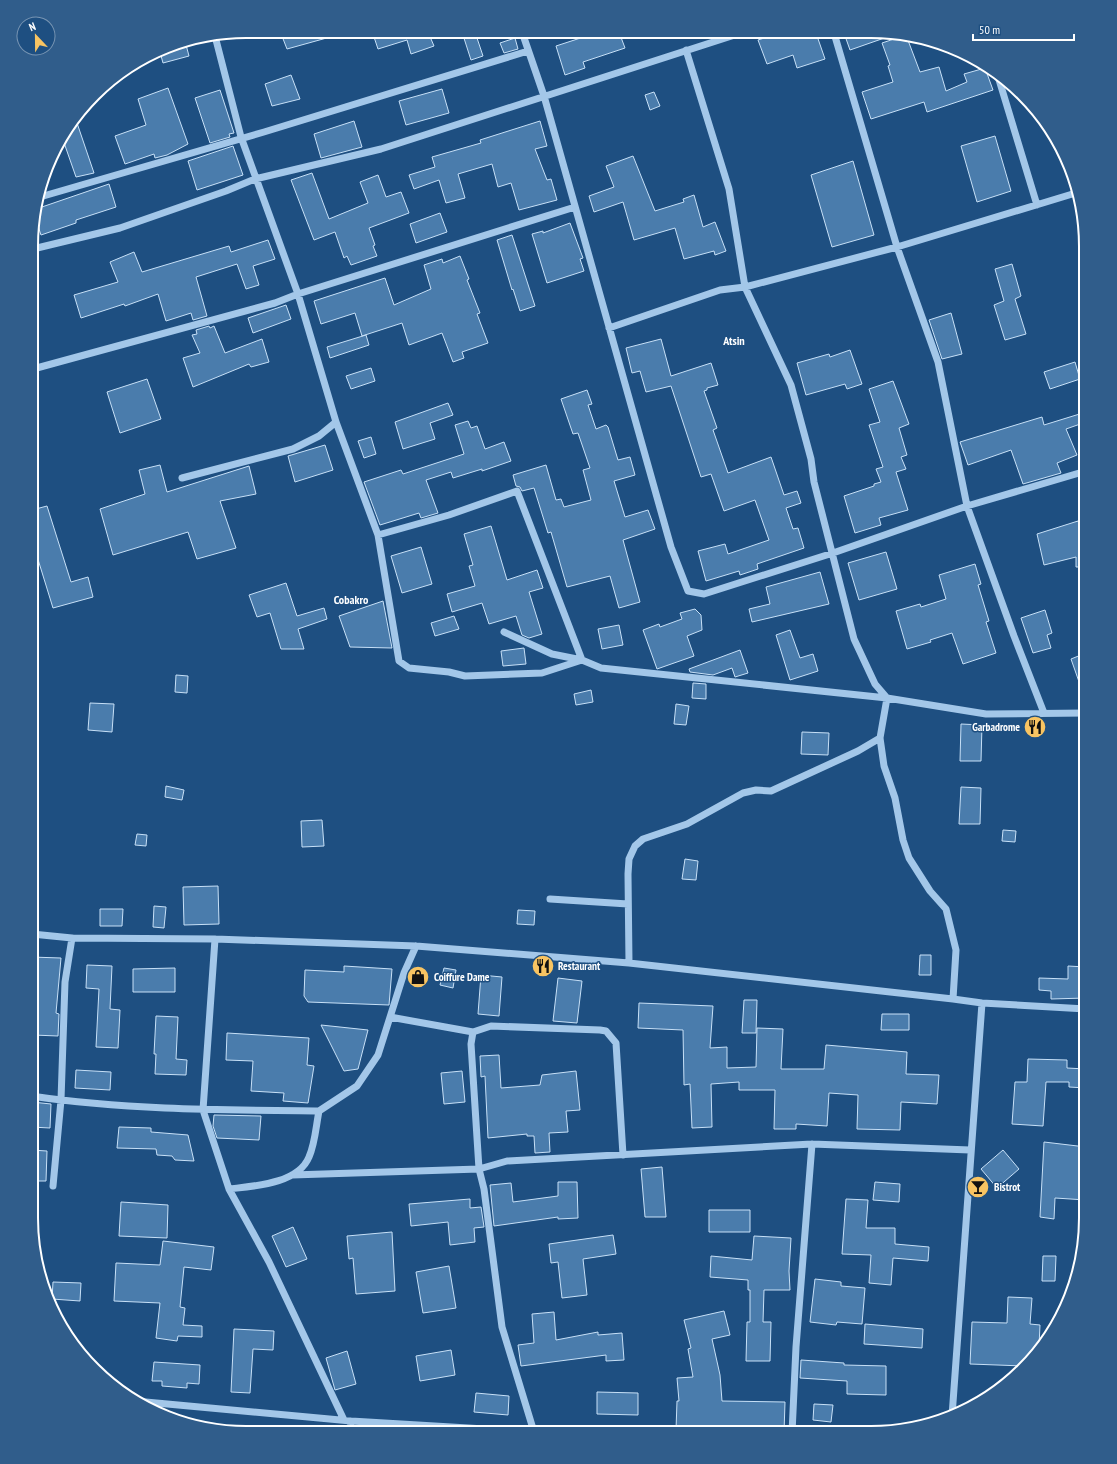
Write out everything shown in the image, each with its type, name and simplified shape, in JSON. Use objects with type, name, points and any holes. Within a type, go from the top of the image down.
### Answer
[{"type":"street","points":[[524,38],[544,96],[671,548],[688,591],[704,594],[833,553],[967,506],[1079,473]]},
{"type":"street","points":[[38,248],[120,228],[226,191],[255,179],[381,148],[725,38]]},
{"type":"street","points":[[835,38],[897,247],[938,362],[967,506],[1014,636],[1044,713]]},
{"type":"street","points":[[216,40],[240,137],[298,294],[336,422],[378,535],[399,661],[409,668],[449,672],[466,676],[542,673],[582,660]]},
{"type":"street","points":[[686,50],[729,189],[745,287],[791,385],[811,459],[814,482],[854,639],[875,684],[887,698]]},
{"type":"street","points":[[44,196],[528,51]]},
{"type":"street","points":[[1000,83],[1037,205]]},
{"type":"street","points":[[609,328],[720,290],[745,287],[897,247],[1072,194]]},
{"type":"street","points":[[38,368],[202,322],[246,312],[298,294],[575,207]]},
{"type":"street","points":[[182,478],[293,449],[319,436],[336,422]]},
{"type":"street","points":[[378,535],[517,492],[582,660]]},
{"type":"street","points":[[504,632],[552,654],[582,660],[601,668],[887,698],[986,714],[1079,713]]},
{"type":"street","points":[[887,698],[880,738],[884,766],[895,798],[909,858],[926,885],[946,909],[956,950],[953,998]]},
{"type":"street","points":[[629,963],[629,858],[635,846],[643,839],[687,824],[743,793],[756,790],[771,791],[858,751],[880,738]]},
{"type":"street","points":[[550,899],[628,904]]},
{"type":"street","points":[[38,935],[72,938],[215,939],[416,946],[629,963],[953,998],[982,1003],[1079,1009]]},
{"type":"street","points":[[53,1186],[61,1100],[65,982],[72,938]]},
{"type":"street","points":[[215,939],[203,1110],[229,1188],[269,1262],[348,1426]]},
{"type":"street","points":[[38,1097],[61,1100],[203,1110],[319,1111],[357,1086],[378,1055],[404,973],[416,946]]},
{"type":"street","points":[[952,1409],[970,1150],[982,1003]]},
{"type":"street","points":[[390,1017],[473,1032],[491,1026],[606,1031],[616,1043],[623,1155]]},
{"type":"street","points":[[473,1032],[471,1044],[479,1169],[484,1188],[502,1327],[533,1426]]},
{"type":"street","points":[[292,1175],[309,1157],[319,1111]]},
{"type":"street","points":[[229,1188],[265,1185],[292,1175],[479,1169],[507,1161],[812,1144],[970,1150]]},
{"type":"street","points":[[792,1426],[796,1347],[812,1144]]},
{"type":"street","points":[[149,1402],[347,1421],[432,1426]]},
{"type":"building","points":[[283,38],[327,38],[287,49]]},
{"type":"building","points":[[374,38],[431,38],[434,46],[411,54],[407,40],[378,49]]},
{"type":"building","points":[[464,38],[477,38],[483,56],[471,60]]},
{"type":"building","points":[[515,38],[518,49],[504,53],[500,43]]},
{"type":"building","points":[[581,38],[621,38],[625,48],[583,62],[585,68],[565,75],[556,46]]},
{"type":"building","points":[[764,38],[818,38],[825,59],[797,68],[793,55],[767,64],[758,40]]},
{"type":"building","points":[[846,38],[884,38],[850,50]]},
{"type":"building","points":[[893,39],[909,42],[920,72],[939,67],[946,91],[967,82],[964,74],[980,69],[987,74],[993,90],[927,112],[924,102],[871,119],[862,92],[893,82],[888,66],[890,65],[882,43]]},
{"type":"building","points":[[187,47],[189,56],[163,63],[161,56]]},
{"type":"building","points":[[291,75],[300,99],[272,106],[265,84]]},
{"type":"building","points":[[168,88],[188,144],[167,155],[155,158],[154,154],[125,164],[115,136],[146,125],[138,99]]},
{"type":"building","points":[[442,89],[449,113],[406,125],[399,101]]},
{"type":"building","points":[[220,90],[234,133],[229,134],[230,137],[210,143],[195,98]]},
{"type":"building","points":[[654,92],[660,106],[650,110],[645,95]]},
{"type":"building","points":[[354,121],[362,147],[321,158],[314,134]]},
{"type":"building","points":[[540,121],[547,146],[535,149],[547,180],[551,179],[557,200],[519,210],[511,183],[498,187],[492,164],[458,174],[465,198],[446,203],[439,180],[414,189],[409,175],[435,167],[432,157],[481,143],[480,140]]},
{"type":"building","points":[[77,124],[94,173],[76,177],[65,144]]},
{"type":"building","points":[[995,136],[1011,191],[977,202],[961,146]]},
{"type":"building","points":[[233,146],[243,175],[197,190],[188,161]]},
{"type":"building","points":[[633,156],[655,211],[684,202],[683,199],[694,195],[703,227],[715,222],[726,251],[715,255],[714,251],[684,259],[675,228],[634,240],[623,202],[594,212],[589,196],[614,187],[606,166]]},
{"type":"building","points":[[853,161],[874,235],[832,247],[811,175]]},
{"type":"building","points":[[312,173],[329,219],[368,203],[360,182],[378,175],[386,197],[401,192],[409,213],[369,228],[377,256],[351,265],[347,256],[344,258],[335,232],[314,240],[291,180]]},
{"type":"building","points":[[109,184],[116,207],[76,220],[76,223],[41,235],[39,228],[42,207]]},
{"type":"building","points":[[440,213],[447,232],[416,243],[410,224]]},
{"type":"building","points":[[570,223],[583,258],[580,259],[584,271],[547,283],[532,234],[543,231],[543,233]]},
{"type":"building","points":[[512,235],[535,306],[520,311],[497,240]]},
{"type":"building","points":[[268,240],[275,259],[253,266],[259,285],[246,289],[237,264],[196,277],[207,316],[193,320],[191,313],[166,321],[158,294],[125,306],[124,304],[81,318],[74,295],[118,282],[110,262],[134,252],[142,272],[229,246],[231,252]]},
{"type":"building","points":[[460,256],[469,279],[467,280],[480,313],[477,314],[488,343],[462,352],[464,358],[453,362],[442,333],[409,345],[402,323],[362,336],[355,313],[321,324],[314,301],[385,278],[394,305],[431,289],[424,265],[442,259],[443,263]]},
{"type":"building","points":[[1012,264],[1021,296],[1015,299],[1026,334],[1005,340],[994,305],[1004,301],[995,269]]},
{"type":"building","points":[[286,305],[291,319],[253,333],[248,318]]},
{"type":"building","points":[[951,313],[962,354],[942,359],[929,320]]},
{"type":"building","points":[[209,326],[210,328],[214,326],[225,353],[262,339],[269,362],[251,367],[249,364],[193,387],[183,358],[200,353],[192,335],[197,334],[196,330]]},
{"type":"building","points":[[366,335],[369,345],[330,358],[327,347]]},
{"type":"building","points":[[661,339],[671,376],[711,363],[718,385],[707,388],[707,390],[704,391],[717,428],[713,430],[728,473],[771,457],[784,495],[797,491],[801,503],[786,508],[793,529],[798,528],[804,548],[757,564],[758,569],[740,575],[739,571],[706,581],[698,551],[725,544],[728,554],[769,540],[755,500],[724,511],[711,474],[701,477],[671,386],[646,392],[640,371],[632,373],[626,348]]},
{"type":"building","points":[[850,350],[862,384],[847,389],[845,384],[806,395],[797,363],[829,354],[830,357]]},
{"type":"building","points":[[1075,362],[1079,379],[1050,389],[1044,372]]},
{"type":"building","points":[[371,368],[375,381],[351,389],[346,376]]},
{"type":"building","points":[[147,379],[161,419],[120,433],[107,392]]},
{"type":"building","points":[[893,381],[909,424],[899,428],[907,455],[901,457],[906,469],[896,472],[908,510],[879,518],[881,525],[855,533],[844,496],[874,486],[874,484],[881,482],[876,469],[883,467],[869,425],[880,422],[869,389]]},
{"type":"building","points":[[587,390],[592,404],[588,405],[596,429],[606,425],[608,427],[618,460],[630,457],[635,475],[614,481],[625,517],[648,510],[655,529],[623,540],[640,602],[619,608],[610,576],[567,587],[551,532],[548,533],[534,488],[522,491],[520,487],[516,486],[513,475],[546,465],[556,500],[561,499],[564,507],[591,500],[583,470],[590,468],[578,433],[573,434],[561,399]]},
{"type":"building","points":[[448,403],[453,415],[430,423],[435,439],[403,449],[395,422]]},
{"type":"building","points":[[1079,414],[1079,424],[1066,429],[1077,455],[1057,463],[1061,473],[1023,484],[1011,450],[968,465],[960,442],[1042,417],[1044,425]]},
{"type":"building","points":[[468,421],[471,428],[477,426],[485,449],[504,442],[511,461],[482,471],[482,469],[453,478],[451,472],[426,480],[438,513],[421,518],[419,513],[380,525],[364,482],[401,470],[403,474],[464,454],[455,425]]},
{"type":"building","points":[[371,437],[376,454],[364,458],[358,441]]},
{"type":"building","points":[[325,445],[333,470],[295,482],[288,456]]},
{"type":"building","points":[[160,465],[167,492],[249,466],[256,494],[220,501],[236,548],[197,559],[188,532],[113,555],[100,509],[145,494],[139,470]]},
{"type":"building","points":[[47,506],[71,582],[88,577],[93,597],[53,608],[38,559],[38,508]]},
{"type":"building","points":[[1078,521],[1079,567],[1076,567],[1076,557],[1044,565],[1037,534]]},
{"type":"building","points":[[491,526],[507,580],[537,570],[543,588],[529,592],[542,634],[529,638],[522,635],[516,616],[489,624],[482,603],[452,612],[447,594],[475,586],[469,566],[473,565],[464,534]]},
{"type":"building","points":[[421,547],[432,584],[402,593],[391,556]]},
{"type":"building","points":[[886,552],[897,589],[859,600],[848,563]]},
{"type":"building","points":[[975,564],[981,584],[978,585],[989,621],[986,622],[996,653],[963,664],[952,633],[930,640],[931,642],[907,649],[896,611],[920,604],[921,607],[946,599],[939,575]]},
{"type":"building","points":[[820,572],[829,604],[752,622],[749,609],[770,604],[766,587]]},
{"type":"building","points":[[286,583],[297,616],[324,608],[327,619],[298,629],[304,649],[281,649],[270,613],[257,617],[249,595]]},
{"type":"building","points":[[383,601],[392,648],[350,647],[339,616]]},
{"type":"building","points":[[695,609],[701,615],[702,630],[687,636],[694,656],[657,669],[643,630],[659,624],[660,627],[682,619],[680,613]]},
{"type":"building","points":[[1045,610],[1052,633],[1047,635],[1051,648],[1033,653],[1021,618]]},
{"type":"building","points":[[454,616],[459,629],[435,636],[431,623]]},
{"type":"building","points":[[619,625],[623,645],[602,649],[598,629]]},
{"type":"building","points":[[790,630],[800,658],[813,654],[818,671],[790,680],[776,635]]},
{"type":"building","points":[[524,648],[526,664],[503,666],[501,651]]},
{"type":"building","points":[[740,650],[748,673],[735,677],[732,668],[713,675],[690,672],[689,669]]},
{"type":"building","points":[[1079,656],[1079,682],[1071,659]]},
{"type":"building","points":[[176,675],[188,676],[187,693],[175,692]]},
{"type":"building","points":[[693,683],[706,684],[706,699],[692,698]]},
{"type":"building","points":[[591,690],[593,702],[576,705],[574,694]]},
{"type":"building","points":[[90,703],[114,704],[112,732],[88,730]]},
{"type":"building","points":[[676,704],[689,706],[686,725],[674,724]]},
{"type":"building","points":[[961,724],[982,725],[981,761],[960,761]]},
{"type":"building","points":[[802,732],[829,733],[828,755],[801,754]]},
{"type":"building","points":[[166,786],[184,790],[182,800],[165,797]]},
{"type":"building","points":[[961,787],[981,788],[980,824],[959,824]]},
{"type":"building","points":[[322,820],[324,846],[302,847],[301,821]]},
{"type":"building","points":[[1003,830],[1016,831],[1015,842],[1002,841]]},
{"type":"building","points":[[137,834],[147,835],[146,846],[135,845]]},
{"type":"building","points":[[685,859],[698,861],[696,880],[682,879]]},
{"type":"building","points":[[218,886],[219,924],[184,925],[183,887]]},
{"type":"building","points":[[154,906],[166,907],[164,928],[153,927]]},
{"type":"building","points":[[100,909],[123,909],[122,926],[100,926]]},
{"type":"building","points":[[518,910],[535,911],[534,925],[517,924]]},
{"type":"building","points":[[920,955],[931,955],[931,975],[919,975]]},
{"type":"building","points":[[38,957],[61,958],[56,1013],[59,1014],[58,1036],[38,1035]]},
{"type":"building","points":[[87,965],[112,966],[110,1009],[120,1010],[118,1048],[96,1047],[99,989],[86,988]]},
{"type":"building","points":[[344,966],[392,969],[389,1005],[308,1002],[304,996],[305,970],[344,972]]},
{"type":"building","points":[[1068,966],[1079,967],[1079,998],[1051,999],[1051,991],[1039,990],[1039,978],[1068,979]]},
{"type":"building","points":[[175,968],[175,992],[133,992],[133,969]]},
{"type":"building","points":[[444,968],[456,970],[453,988],[440,985]]},
{"type":"building","points":[[481,975],[502,977],[499,1016],[478,1014]]},
{"type":"building","points":[[558,978],[582,981],[577,1023],[553,1021]]},
{"type":"building","points":[[744,1000],[757,1000],[756,1033],[742,1033]]},
{"type":"building","points":[[639,1003],[713,1006],[710,1048],[727,1047],[727,1068],[756,1067],[757,1028],[783,1029],[781,1069],[824,1069],[826,1045],[907,1052],[906,1074],[939,1075],[937,1104],[901,1102],[900,1130],[857,1129],[858,1095],[829,1093],[827,1126],[796,1124],[796,1129],[774,1129],[775,1090],[739,1090],[739,1082],[711,1084],[712,1127],[692,1128],[690,1084],[684,1085],[683,1030],[638,1028]]},
{"type":"building","points":[[882,1014],[909,1014],[909,1030],[881,1030]]},
{"type":"building","points":[[156,1016],[178,1017],[176,1059],[187,1060],[186,1075],[155,1074],[156,1054],[154,1054]]},
{"type":"building","points":[[321,1025],[368,1030],[358,1069],[344,1071]]},
{"type":"building","points":[[227,1033],[309,1038],[307,1065],[314,1066],[308,1103],[283,1101],[284,1093],[251,1091],[253,1061],[226,1060]]},
{"type":"building","points":[[499,1055],[501,1088],[540,1085],[542,1075],[576,1071],[580,1110],[566,1111],[568,1132],[549,1133],[550,1152],[535,1153],[534,1136],[527,1136],[527,1134],[488,1138],[485,1076],[481,1077],[480,1056]]},
{"type":"building","points":[[1028,1059],[1067,1060],[1067,1068],[1079,1069],[1079,1088],[1069,1087],[1069,1082],[1046,1082],[1043,1126],[1012,1124],[1015,1082],[1027,1082]]},
{"type":"building","points":[[76,1070],[111,1072],[110,1090],[75,1088]]},
{"type":"building","points":[[462,1071],[465,1102],[444,1104],[441,1073]]},
{"type":"building","points":[[38,1103],[51,1104],[50,1128],[38,1127]]},
{"type":"building","points":[[214,1115],[261,1116],[259,1140],[217,1138],[213,1126]]},
{"type":"building","points":[[119,1127],[151,1128],[151,1132],[188,1135],[194,1161],[175,1160],[172,1156],[157,1155],[156,1149],[117,1148]]},
{"type":"building","points":[[1044,1142],[1079,1146],[1079,1200],[1055,1198],[1054,1219],[1040,1217]]},
{"type":"building","points":[[38,1150],[47,1151],[46,1181],[38,1181]]},
{"type":"building","points":[[1003,1150],[1019,1169],[997,1188],[981,1169]]},
{"type":"building","points":[[662,1167],[666,1217],[645,1217],[641,1169]]},
{"type":"building","points":[[558,1182],[577,1182],[578,1218],[558,1219],[558,1217],[494,1226],[490,1185],[511,1183],[513,1202],[558,1196]]},
{"type":"building","points":[[875,1182],[900,1184],[899,1202],[873,1200]]},
{"type":"building","points":[[470,1199],[470,1208],[481,1207],[484,1227],[474,1228],[475,1242],[450,1245],[448,1222],[411,1226],[409,1204]]},
{"type":"building","points":[[846,1199],[868,1200],[866,1228],[895,1228],[895,1244],[929,1247],[928,1261],[893,1258],[891,1285],[869,1283],[871,1255],[842,1254]]},
{"type":"building","points":[[121,1202],[168,1205],[167,1238],[119,1236]]},
{"type":"building","points":[[709,1210],[750,1210],[750,1232],[709,1232]]},
{"type":"building","points":[[293,1227],[307,1259],[286,1267],[272,1236]]},
{"type":"building","points":[[392,1232],[395,1291],[356,1294],[353,1258],[349,1259],[347,1236]]},
{"type":"building","points":[[613,1235],[616,1254],[583,1259],[587,1295],[562,1298],[558,1262],[551,1263],[549,1244]]},
{"type":"building","points":[[754,1236],[791,1238],[789,1271],[790,1290],[764,1290],[763,1322],[771,1322],[770,1361],[746,1361],[747,1322],[750,1322],[750,1290],[748,1290],[748,1280],[710,1277],[711,1256],[752,1260]]},
{"type":"building","points":[[163,1241],[214,1247],[211,1270],[184,1267],[180,1307],[185,1308],[183,1325],[202,1326],[202,1337],[178,1336],[177,1341],[156,1338],[160,1303],[114,1301],[116,1263],[160,1265]]},
{"type":"building","points":[[1043,1256],[1056,1256],[1055,1281],[1042,1281]]},
{"type":"building","points":[[449,1266],[456,1308],[423,1313],[416,1272]]},
{"type":"building","points":[[815,1279],[841,1282],[841,1286],[865,1288],[862,1324],[837,1322],[836,1325],[810,1322]]},
{"type":"building","points":[[53,1282],[81,1283],[80,1301],[55,1299],[52,1293]]},
{"type":"building","points":[[1008,1297],[1032,1298],[1030,1324],[1040,1325],[1039,1340],[1017,1366],[970,1364],[972,1322],[1007,1323]]},
{"type":"building","points":[[724,1311],[730,1335],[712,1339],[720,1375],[722,1401],[785,1402],[784,1426],[676,1426],[677,1401],[679,1401],[677,1378],[693,1377],[688,1349],[691,1348],[684,1320]]},
{"type":"building","points":[[554,1312],[556,1340],[598,1332],[598,1335],[622,1333],[624,1360],[606,1361],[606,1355],[521,1366],[518,1345],[534,1343],[532,1314]]},
{"type":"building","points":[[865,1324],[923,1329],[922,1348],[864,1344]]},
{"type":"building","points":[[234,1329],[274,1331],[273,1350],[253,1349],[250,1393],[231,1392]]},
{"type":"building","points":[[451,1350],[455,1375],[420,1381],[416,1356]]},
{"type":"building","points":[[347,1351],[356,1384],[335,1390],[326,1358]]},
{"type":"building","points":[[801,1360],[844,1363],[844,1365],[886,1366],[886,1395],[847,1394],[847,1381],[800,1378]]},
{"type":"building","points":[[154,1362],[200,1365],[199,1384],[187,1383],[187,1388],[162,1386],[162,1381],[152,1381]]},
{"type":"building","points":[[597,1392],[638,1393],[638,1415],[597,1414]]},
{"type":"building","points":[[476,1393],[509,1396],[508,1415],[474,1412]]},
{"type":"building","points":[[814,1404],[833,1405],[831,1422],[813,1420]]},
{"type":"place","name":"Garbadrome","points":[[1035,727]]},
{"type":"place","name":"Restaurant","points":[[543,966]]},
{"type":"place","name":"Coiffure Dame","points":[[418,977]]},
{"type":"place","name":"Bistrot","points":[[978,1187]]},
{"type":"district","name":"Atsin","points":[[734,341]]},
{"type":"district","name":"Cobakro","points":[[351,600]]}]
